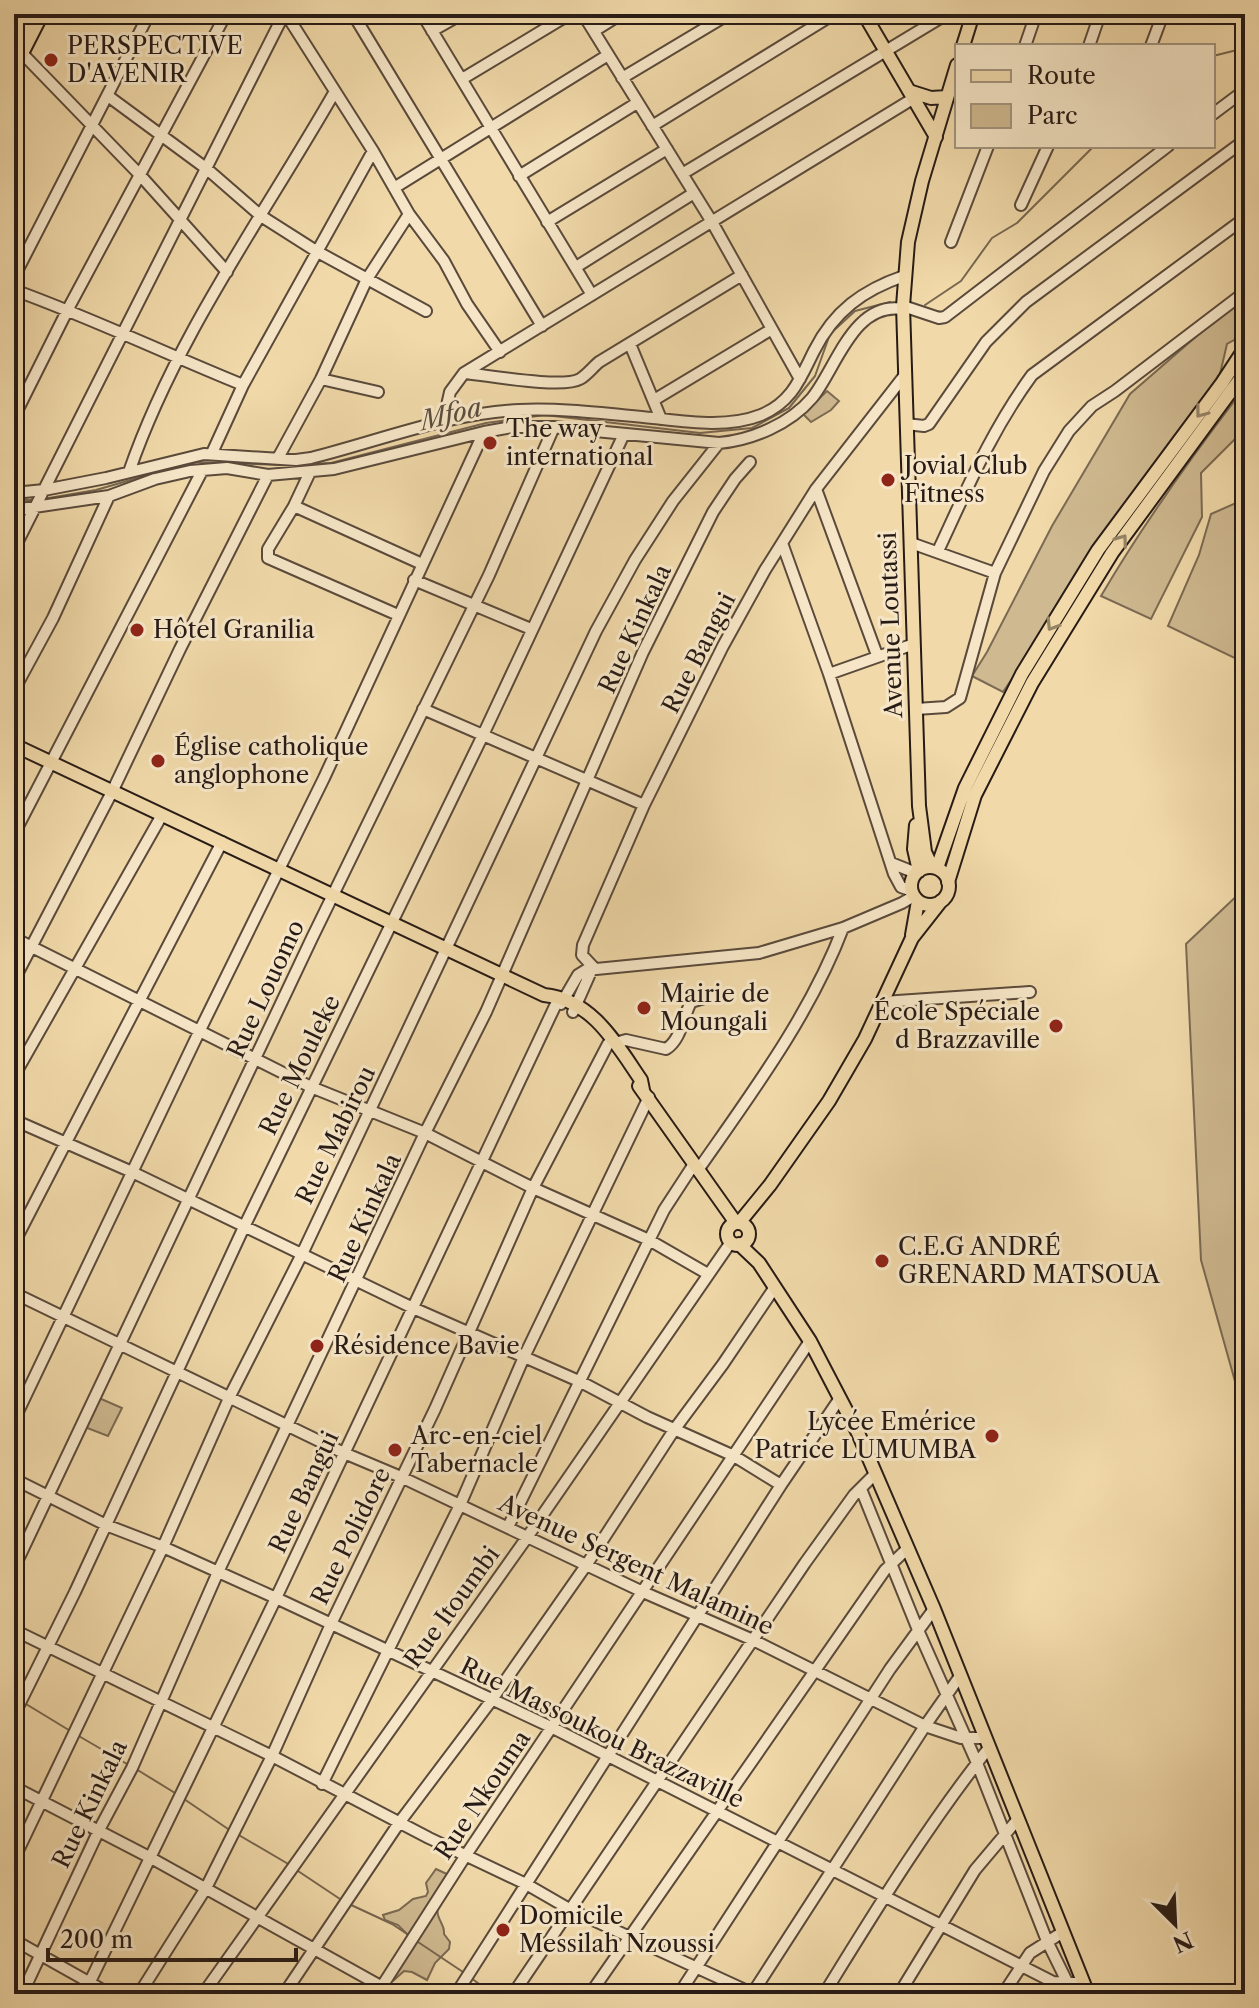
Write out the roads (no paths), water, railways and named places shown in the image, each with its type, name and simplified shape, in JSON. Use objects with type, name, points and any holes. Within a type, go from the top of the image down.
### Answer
[{"type":"main road","points":[[14,69],[19,44],[32,14]]},
{"type":"main road","points":[[19,44],[42,14]]},
{"type":"main road","points":[[864,14],[936,137]]},
{"type":"main road","points":[[964,44],[973,14]]},
{"type":"main road","name":"Avenue Loutassi","points":[[934,868],[925,852],[919,806],[903,307],[908,242],[955,71]]},
{"type":"main road","points":[[914,95],[947,97]]},
{"type":"main road","points":[[738,1233],[829,1101],[865,1039],[912,938],[948,892],[948,882],[975,795],[1032,683],[1112,553],[1242,366],[1245,348]]},
{"type":"main road","points":[[934,868],[965,788],[1022,674],[1098,550],[1242,366]]},
{"type":"main road","points":[[14,745],[595,1018],[641,1080],[646,1094],[810,1341],[840,1398],[934,1609],[1086,1989]]},
{"type":"main road","name":"Avenue Loutassi","points":[[917,872],[914,849],[919,806]]},
{"type":"main road","points":[[912,938],[915,896],[912,882],[917,872],[934,868]]},
{"type":"main road","points":[[934,868],[948,882]]},
{"type":"main road","points":[[915,896],[930,905],[941,901]]},
{"type":"street","points":[[14,277],[149,14]]},
{"type":"street","points":[[14,417],[160,133],[226,14]]},
{"type":"street","points":[[285,14],[373,151],[409,214],[444,261],[467,304],[500,352]]},
{"type":"street","points":[[14,549],[285,14]]},
{"type":"street","points":[[353,14],[542,326]]},
{"type":"street","points":[[422,14],[592,295]]},
{"type":"street","points":[[432,31],[462,14]]},
{"type":"street","points":[[462,79],[570,14]]},
{"type":"street","points":[[583,14],[712,222],[800,379]]},
{"type":"street","points":[[594,31],[621,14]]},
{"type":"street","points":[[622,78],[729,14]]},
{"type":"street","points":[[652,126],[834,14]]},
{"type":"street","points":[[682,174],[947,14]]},
{"type":"street","points":[[1026,44],[1036,14]]},
{"type":"street","points":[[1090,44],[1100,14]]},
{"type":"street","points":[[1152,44],[1163,14]]},
{"type":"street","points":[[19,44],[227,272]]},
{"type":"street","points":[[394,188],[608,55]]},
{"type":"street","points":[[1215,112],[1245,90]]},
{"type":"street","points":[[129,472],[147,420],[177,359],[334,93]]},
{"type":"street","points":[[443,423],[450,392],[464,373],[914,95]]},
{"type":"street","points":[[108,96],[207,169],[261,216],[316,251],[426,311]]},
{"type":"street","points":[[519,176],[637,103]]},
{"type":"street","points":[[906,424],[929,424],[986,342],[1026,302],[1245,140]]},
{"type":"street","points":[[951,242],[987,148]]},
{"type":"street","points":[[1021,205],[1047,148]]},
{"type":"street","points":[[14,510],[109,496],[155,479],[190,471],[227,468],[268,475],[310,472],[484,432],[525,426],[719,443],[762,433],[804,406],[820,387],[852,332],[867,320],[885,310],[903,307],[945,317],[1165,148]]},
{"type":"street","points":[[547,222],[667,149]]},
{"type":"street","points":[[212,453],[243,385],[373,151]]},
{"type":"street","points":[[576,267],[694,193]]},
{"type":"street","points":[[278,458],[321,379],[367,279],[409,214]]},
{"type":"street","points":[[938,551],[971,475],[1014,399],[1032,375],[1245,218]]},
{"type":"street","points":[[464,373],[524,380],[575,381],[599,362],[742,275]]},
{"type":"street","points":[[14,493],[44,490],[187,456],[212,453],[311,458],[443,423],[517,410],[554,410],[692,423],[748,419],[762,415],[785,401],[829,327],[860,295],[904,276]]},
{"type":"street","points":[[14,290],[68,309],[123,336],[243,385]]},
{"type":"street","points":[[916,709],[946,707],[960,698],[995,573],[1044,471],[1082,414],[1245,292]]},
{"type":"street","points":[[654,400],[772,329]]},
{"type":"street","points":[[630,344],[661,419]]},
{"type":"street","name":"Rue Bangui","points":[[84,1994],[560,1003],[578,975],[594,969],[582,955],[583,945],[644,805],[723,646],[816,489],[904,376]]},
{"type":"street","points":[[321,379],[378,392]]},
{"type":"street","name":"Rue Louomo","points":[[14,1568],[118,1343],[475,604],[554,427]]},
{"type":"street","points":[[14,1420],[279,872],[484,432]]},
{"type":"street","name":"Rue Mouleke","points":[[14,1715],[624,434]]},
{"type":"street","name":"Rue Mabirou","points":[[14,1859],[163,1547],[230,1396],[302,1254],[596,631],[635,560],[673,501],[719,443]]},
{"type":"street","name":"Rue Kinkala","points":[[22,1994],[99,1830],[132,1768],[218,1572],[425,1133],[503,976],[643,652],[713,512],[750,462]]},
{"type":"street","points":[[14,834],[202,471]]},
{"type":"street","points":[[310,472],[268,549],[268,558],[398,615]]},
{"type":"street","points":[[14,980],[112,792],[268,475]]},
{"type":"street","points":[[816,489],[877,655]]},
{"type":"street","points":[[14,690],[53,618],[109,496]]},
{"type":"street","points":[[294,506],[422,564]]},
{"type":"street","points":[[574,1009],[594,969],[759,953],[843,928],[915,896],[901,887],[891,863],[782,543]]},
{"type":"street","points":[[911,543],[995,573]]},
{"type":"street","points":[[414,580],[531,629]]},
{"type":"street","points":[[829,674],[914,644]]},
{"type":"street","points":[[423,709],[644,805]]},
{"type":"street","points":[[14,1076],[162,815]]},
{"type":"street","points":[[14,1243],[222,842]]},
{"type":"street","points":[[891,863],[917,872]]},
{"type":"street","points":[[508,1527],[676,1189],[696,1167],[781,1046],[827,967],[843,928]]},
{"type":"street","points":[[14,938],[139,998],[311,1087],[425,1133],[533,1188],[649,1240],[708,1274]]},
{"type":"street","points":[[883,1002],[1030,992]]},
{"type":"street","points":[[612,1043],[626,1040],[666,1049],[678,1037],[691,1002],[711,996]]},
{"type":"street","name":"Rue Polidore","points":[[139,1994],[206,1888],[272,1756],[533,1188],[612,1043]]},
{"type":"street","points":[[322,1784],[460,1505],[524,1357],[593,1216],[646,1094]]},
{"type":"street","points":[[14,1120],[132,1172],[413,1308],[581,1382],[674,1430],[734,1456],[781,1485]]},
{"type":"street","name":"Rue Itoumbi","points":[[203,1994],[528,1536],[738,1233]]},
{"type":"street","points":[[284,1994],[399,1823],[491,1701],[587,1564],[674,1430],[775,1287]]},
{"type":"street","name":"Avenue Sergent Malamine","points":[[14,1293],[344,1453],[753,1640],[925,1726],[986,1743]]},
{"type":"street","name":"Rue Nkouma","points":[[380,1990],[466,1855],[810,1341]]},
{"type":"street","points":[[456,1994],[781,1485],[840,1398]]},
{"type":"street","points":[[513,1994],[805,1563],[875,1474]]},
{"type":"street","name":"Rue Massoukou Brazzaville","points":[[14,1479],[106,1525],[276,1598],[553,1728],[1021,1967],[1070,1989],[1086,1989]]},
{"type":"street","points":[[861,1489],[918,1630],[977,1763],[1047,1941],[1070,1989]]},
{"type":"street","points":[[590,1994],[885,1570],[908,1548]]},
{"type":"street","points":[[679,1994],[890,1669],[934,1609]]},
{"type":"street","points":[[14,1630],[272,1756],[399,1823],[526,1884],[571,1910],[753,1994],[960,1676]]},
{"type":"street","points":[[824,1994],[884,1897],[977,1763],[986,1743]]},
{"type":"street","points":[[14,1787],[206,1888],[380,1990],[395,1994]]},
{"type":"street","points":[[899,1994],[975,1870],[1018,1819]]},
{"type":"street","points":[[1003,1994],[1030,1953],[1063,1932]]},
{"type":"street","points":[[14,1940],[110,1994]]},
{"type":"waterway","name":"Mfoa","points":[[1215,56],[1245,48]]},
{"type":"waterway","name":"Mfoa","points":[[925,305],[961,281],[992,238],[1017,223],[1092,148]]},
{"type":"waterway","name":"Mfoa","points":[[43,499],[96,490],[193,462],[331,463],[486,423],[545,415],[700,433],[752,428],[789,408],[815,376],[830,334],[855,311],[890,302]]},
{"type":"waterway","name":"Mfoa","points":[[14,500],[32,500]]},
{"type":"waterway","points":[[26,1704],[72,1732]]},
{"type":"waterway","points":[[77,1735],[127,1764]]},
{"type":"waterway","points":[[136,1769],[175,1793]]},
{"type":"waterway","points":[[184,1799],[231,1831]]},
{"type":"waterway","points":[[237,1834],[290,1865]]},
{"type":"waterway","points":[[295,1869],[343,1901]]},
{"type":"waterway","points":[[349,1904],[410,1936]]},
{"type":"waterway","points":[[415,1940],[463,1972]]},
{"type":"waterway","points":[[471,1978],[493,1994]]},
{"type":"place","name":"PERSPECTIVE D'AVENIR","points":[[51,60]]},
{"type":"place","name":"The way international","points":[[490,443]]},
{"type":"place","name":"Jovial Club Fitness","points":[[888,480]]},
{"type":"place","name":"Hôtel Granilia","points":[[137,630]]},
{"type":"place","name":"Église catholique anglophone","points":[[158,761]]},
{"type":"place","name":"Mairie de Moungali","points":[[644,1008]]},
{"type":"place","name":"École Spéciale d Brazzaville","points":[[1056,1026]]},
{"type":"place","name":"C.E.G ANDRÉ GRENARD MATSOUA","points":[[882,1261]]},
{"type":"place","name":"Résidence Bavie","points":[[317,1346]]},
{"type":"place","name":"Lycée Emérice Patrice LUMUMBA","points":[[992,1436]]},
{"type":"place","name":"Arc-en-ciel Tabernacle","points":[[395,1450]]},
{"type":"place","name":"Domicile Messilah Nzoussi","points":[[503,1930]]}]
